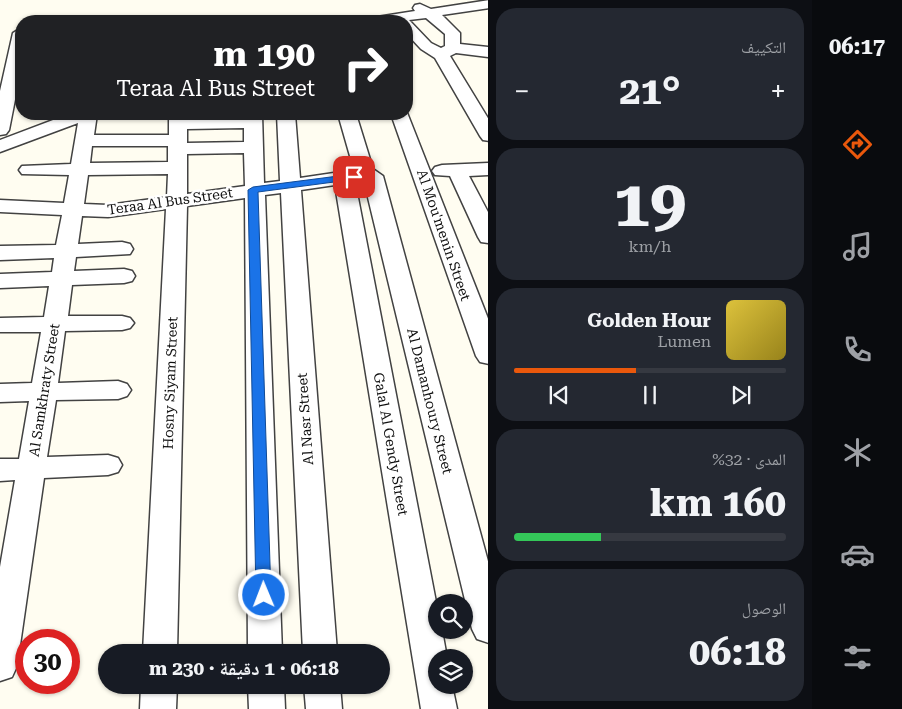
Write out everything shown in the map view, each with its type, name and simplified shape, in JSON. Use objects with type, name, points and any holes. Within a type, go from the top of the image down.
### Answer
[{"type":"street","points":[[411,15],[422,7],[488,4]]},
{"type":"street","points":[[422,7],[452,33],[447,51],[488,136]]},
{"type":"street","points":[[413,32],[426,46],[447,51],[488,52]]},
{"type":"street","points":[[0,130],[15,44]]},
{"type":"street","points":[[0,146],[56,120]]},
{"type":"street","name":"Al Samkhraty Street","points":[[0,666],[86,120]]},
{"type":"street","name":"Al Nasr Street","points":[[286,120],[319,644]]},
{"type":"street","name":"Al Damanhoury Street","points":[[348,120],[359,176],[373,176],[488,629]]},
{"type":"street","name":"Al Mou'menin Street","points":[[402,120],[488,356]]},
{"type":"street","points":[[83,142],[177,139],[253,128]]},
{"type":"street","points":[[29,170],[78,169],[177,139],[253,128]]},
{"type":"street","points":[[253,128],[265,644]]},
{"type":"street","name":"Hosny Siyam Street","points":[[160,644],[177,200],[177,139]]},
{"type":"street","points":[[422,171],[488,169]]},
{"type":"street","points":[[457,170],[488,237]]},
{"type":"street","name":"Teraa Al Bus Street","points":[[0,206],[117,210],[177,200],[359,176]]},
{"type":"street","name":"Galal Al Gendy Street","points":[[359,176],[439,709]]},
{"type":"street","points":[[0,253],[122,249]]},
{"type":"street","points":[[0,281],[124,276]]},
{"type":"street","points":[[0,324],[122,323]]},
{"type":"street","points":[[0,392],[118,390]]},
{"type":"street","points":[[0,470],[108,465]]},
{"type":"street","points":[[158,709],[159,694]]},
{"type":"street","points":[[266,694],[267,709]]},
{"type":"street","points":[[323,694],[324,709]]},
{"type":"route","points":[[264,595],[253,190],[354,177]]}]
